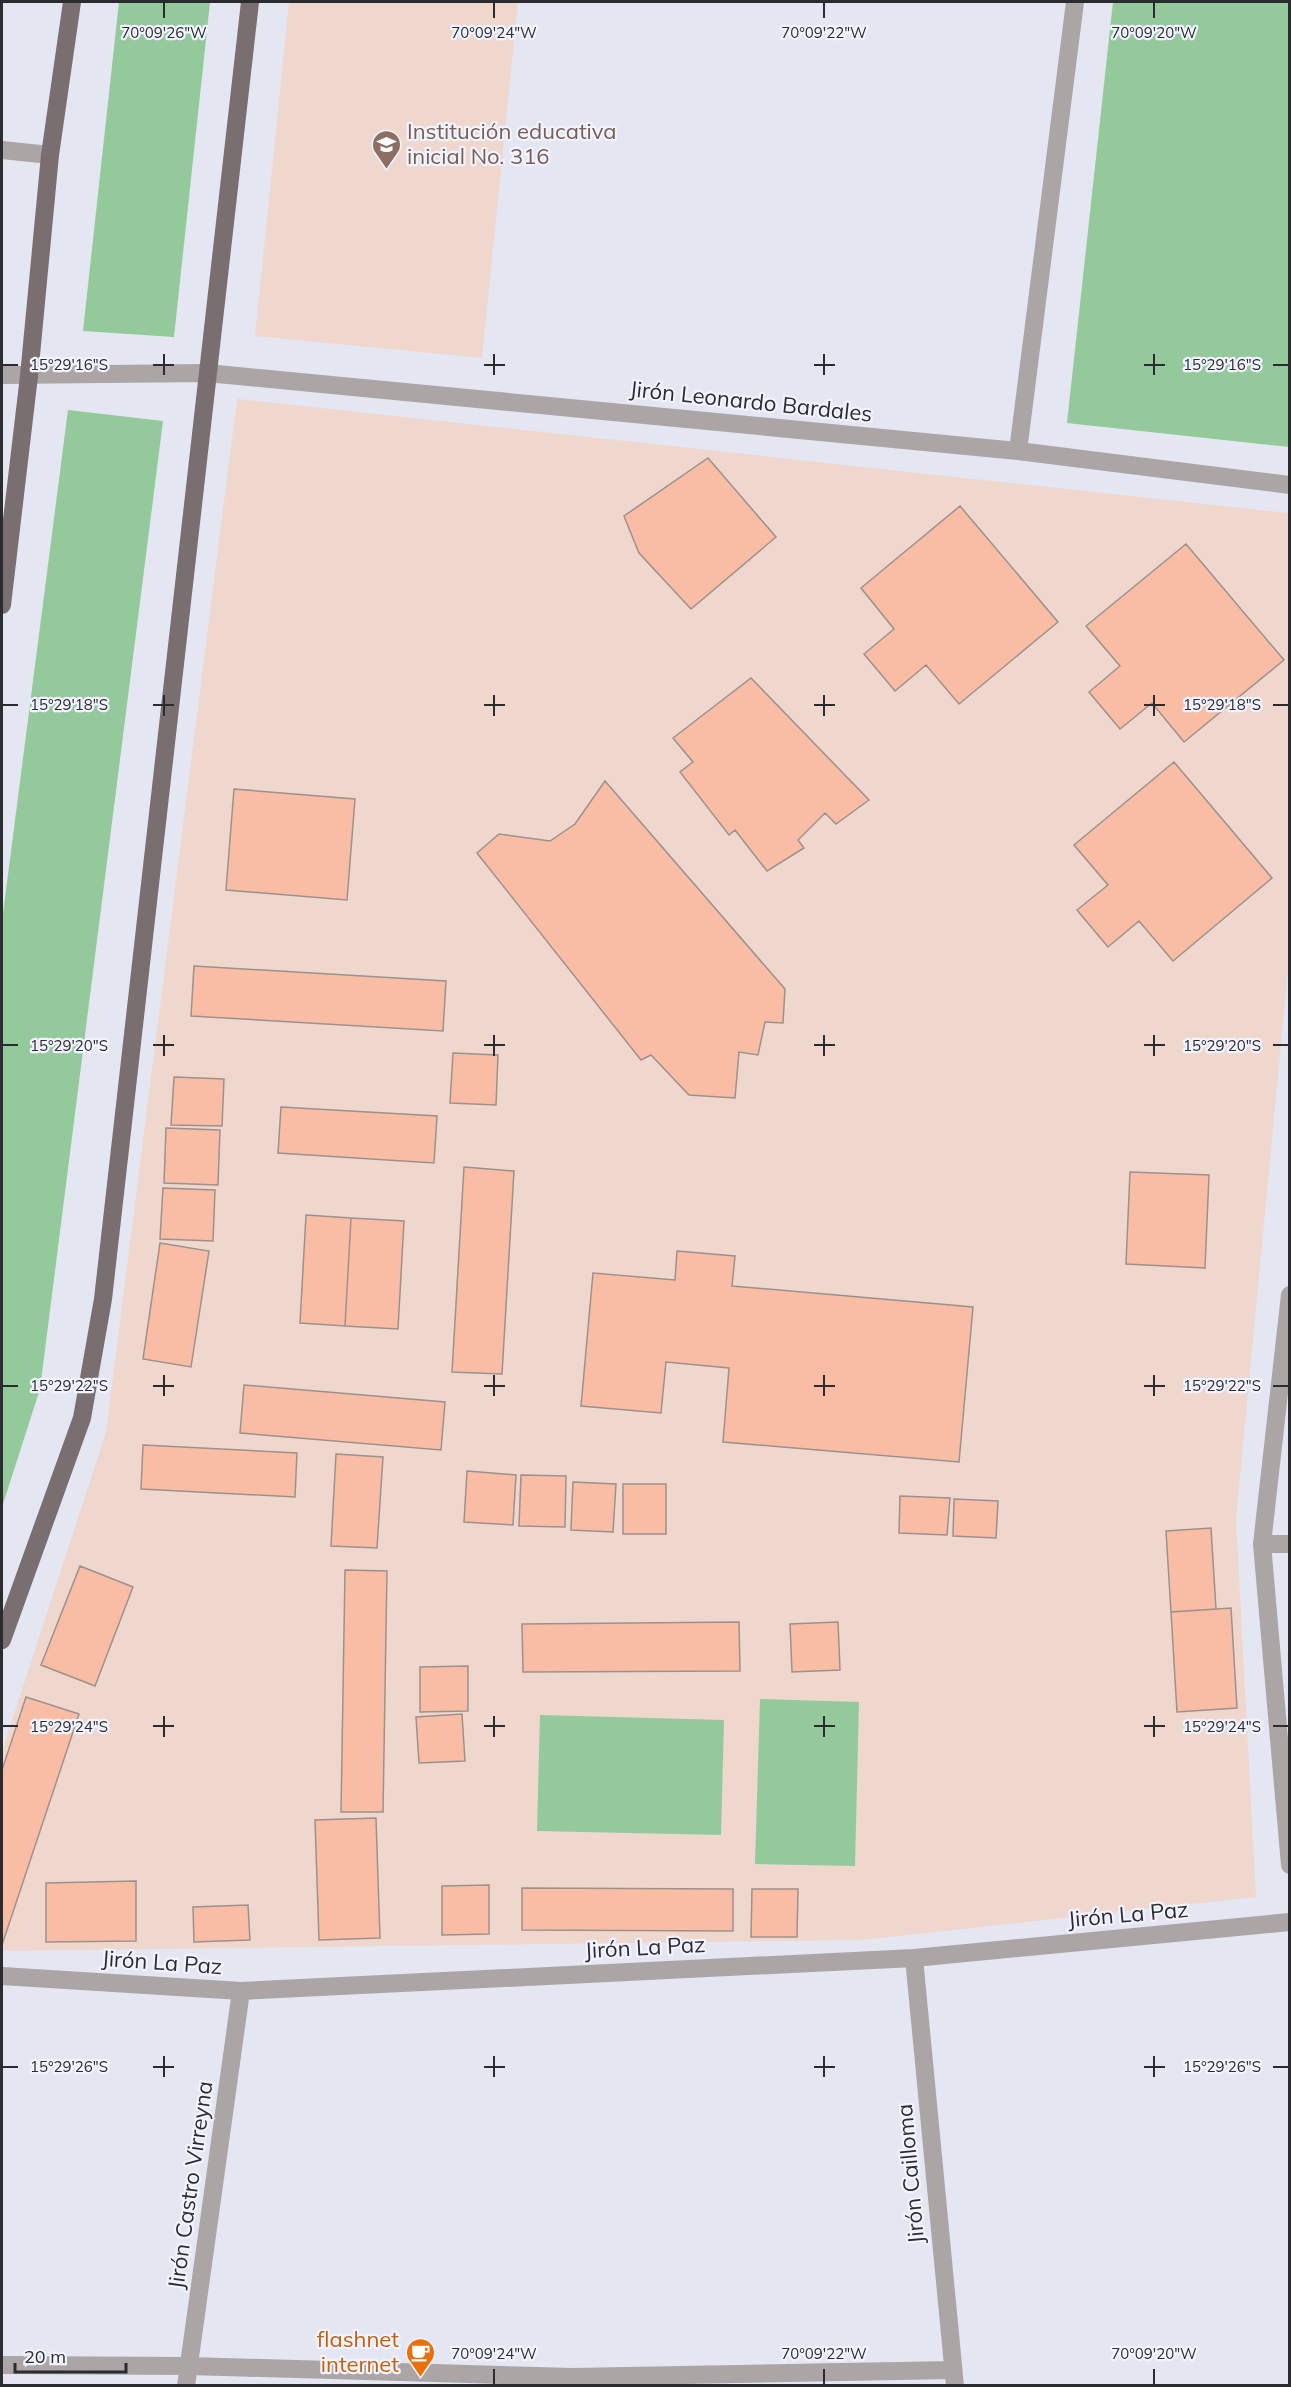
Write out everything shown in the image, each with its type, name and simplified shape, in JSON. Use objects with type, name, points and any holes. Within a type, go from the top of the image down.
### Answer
[{"type":"main road","points":[[2,605],[50,155],[72,2]]},
{"type":"main road","points":[[2,1640],[82,1418],[103,1299],[250,2]]},
{"type":"street","points":[[1018,451],[1076,2]]},
{"type":"street","points":[[2,150],[50,155]]},
{"type":"street","name":"Jirón Leonardo Bardales","points":[[2,375],[207,373],[1018,451],[1290,485]]},
{"type":"street","points":[[1290,1295],[1262,1544],[1290,1865]]},
{"type":"street","points":[[1262,1544],[1290,1544]]},
{"type":"street","name":"Jirón La Paz","points":[[2,1976],[241,1990],[914,1958],[1290,1922]]},
{"type":"street","name":"Jirón Cailloma","points":[[914,1958],[954,2378]]},
{"type":"street","name":"Jirón Castro Virreyna","points":[[186,2385],[241,1990]]},
{"type":"street","points":[[2,2365],[189,2366],[573,2381],[954,2378]]},
{"type":"shaded area","name":"Institución educativa inicial No. 316","points":[[289,2],[518,2],[482,358],[255,336]]},
{"type":"shaded area","points":[[237,399],[1289,513],[1289,960],[1236,1519],[1256,1897],[862,1940],[2,1951],[2,1751],[106,1432]]},
{"type":"green space","points":[[119,2],[210,2],[174,337],[83,331]]},
{"type":"green space","points":[[1113,2],[1289,3],[1289,447],[1067,423]]},
{"type":"green space","points":[[68,410],[163,421],[40,1389],[2,1507],[2,921]]},
{"type":"green space","points":[[760,1699],[859,1702],[855,1866],[755,1864]]},
{"type":"green space","points":[[540,1715],[724,1720],[721,1835],[537,1831]]},
{"type":"building","points":[[708,458],[776,537],[691,609],[639,553],[624,516]]},
{"type":"building","points":[[960,506],[1058,622],[959,704],[926,665],[895,691],[864,654],[894,629],[861,588]]},
{"type":"building","points":[[1186,544],[1284,660],[1184,742],[1152,703],[1120,729],[1089,692],[1120,666],[1086,626]]},
{"type":"building","points":[[751,678],[869,800],[836,824],[825,813],[798,840],[804,848],[767,871],[735,830],[729,835],[680,772],[693,762],[673,738]]},
{"type":"building","points":[[1174,762],[1272,878],[1173,961],[1139,921],[1108,947],[1077,910],[1108,885],[1074,845]]},
{"type":"building","points":[[605,781],[785,989],[783,1023],[765,1022],[758,1055],[739,1052],[735,1098],[689,1095],[651,1055],[641,1060],[477,853],[499,834],[550,841],[575,824]]},
{"type":"building","points":[[234,789],[355,799],[347,900],[226,890]]},
{"type":"building","points":[[194,966],[446,981],[443,1031],[191,1016]]},
{"type":"building","points":[[453,1053],[498,1055],[496,1105],[450,1103]]},
{"type":"building","points":[[174,1077],[224,1079],[222,1126],[171,1125]]},
{"type":"building","points":[[281,1107],[437,1116],[434,1163],[278,1153]]},
{"type":"building","points":[[166,1128],[220,1130],[218,1185],[164,1183]]},
{"type":"building","points":[[464,1167],[514,1171],[502,1374],[452,1372]]},
{"type":"building","points":[[1130,1172],[1209,1175],[1205,1268],[1126,1264]]},
{"type":"building","points":[[163,1188],[215,1190],[213,1241],[160,1239]]},
{"type":"building","points":[[306,1215],[351,1218],[345,1326],[300,1323]]},
{"type":"building","points":[[351,1218],[404,1221],[398,1329],[345,1326]]},
{"type":"building","points":[[160,1243],[209,1251],[191,1367],[143,1359]]},
{"type":"building","points":[[677,1251],[735,1256],[732,1286],[973,1307],[959,1462],[723,1442],[729,1368],[666,1362],[661,1413],[581,1406],[593,1273],[675,1280]]},
{"type":"building","points":[[244,1385],[445,1402],[441,1450],[240,1433]]},
{"type":"building","points":[[143,1445],[297,1453],[295,1497],[141,1489]]},
{"type":"building","points":[[336,1454],[383,1457],[377,1548],[331,1546]]},
{"type":"building","points":[[467,1471],[516,1475],[513,1525],[464,1522]]},
{"type":"building","points":[[521,1475],[566,1476],[565,1527],[519,1526]]},
{"type":"building","points":[[573,1482],[616,1484],[613,1532],[571,1530]]},
{"type":"building","points":[[623,1484],[666,1484],[666,1534],[623,1534]]},
{"type":"building","points":[[900,1496],[950,1498],[947,1535],[899,1533]]},
{"type":"building","points":[[954,1499],[998,1501],[996,1538],[953,1536]]},
{"type":"building","points":[[1211,1528],[1216,1609],[1171,1612],[1166,1531]]},
{"type":"building","points":[[80,1566],[133,1587],[95,1686],[41,1665]]},
{"type":"building","points":[[345,1570],[387,1571],[383,1812],[341,1812]]},
{"type":"building","points":[[1231,1608],[1237,1708],[1177,1712],[1171,1612]]},
{"type":"building","points":[[739,1622],[740,1671],[523,1672],[522,1624]]},
{"type":"building","points":[[838,1622],[840,1670],[792,1672],[790,1624]]},
{"type":"building","points":[[468,1666],[468,1711],[420,1712],[420,1667]]},
{"type":"building","points":[[26,1697],[79,1714],[2,1945],[2,1770]]},
{"type":"building","points":[[462,1714],[465,1761],[419,1763],[416,1717]]},
{"type":"building","points":[[376,1818],[380,1938],[319,1940],[315,1820]]},
{"type":"building","points":[[136,1881],[136,1941],[46,1942],[46,1883]]},
{"type":"building","points":[[489,1885],[489,1934],[442,1935],[442,1886]]},
{"type":"building","points":[[522,1888],[733,1889],[733,1931],[522,1930]]},
{"type":"building","points":[[752,1889],[798,1889],[797,1937],[751,1937]]},
{"type":"building","points":[[248,1905],[250,1940],[194,1942],[193,1907]]},
{"type":"place","name":"Institución educativa inicial No. 316","points":[[386,170]]},
{"type":"place","name":"flashnet internet","points":[[420,2378]]}]
